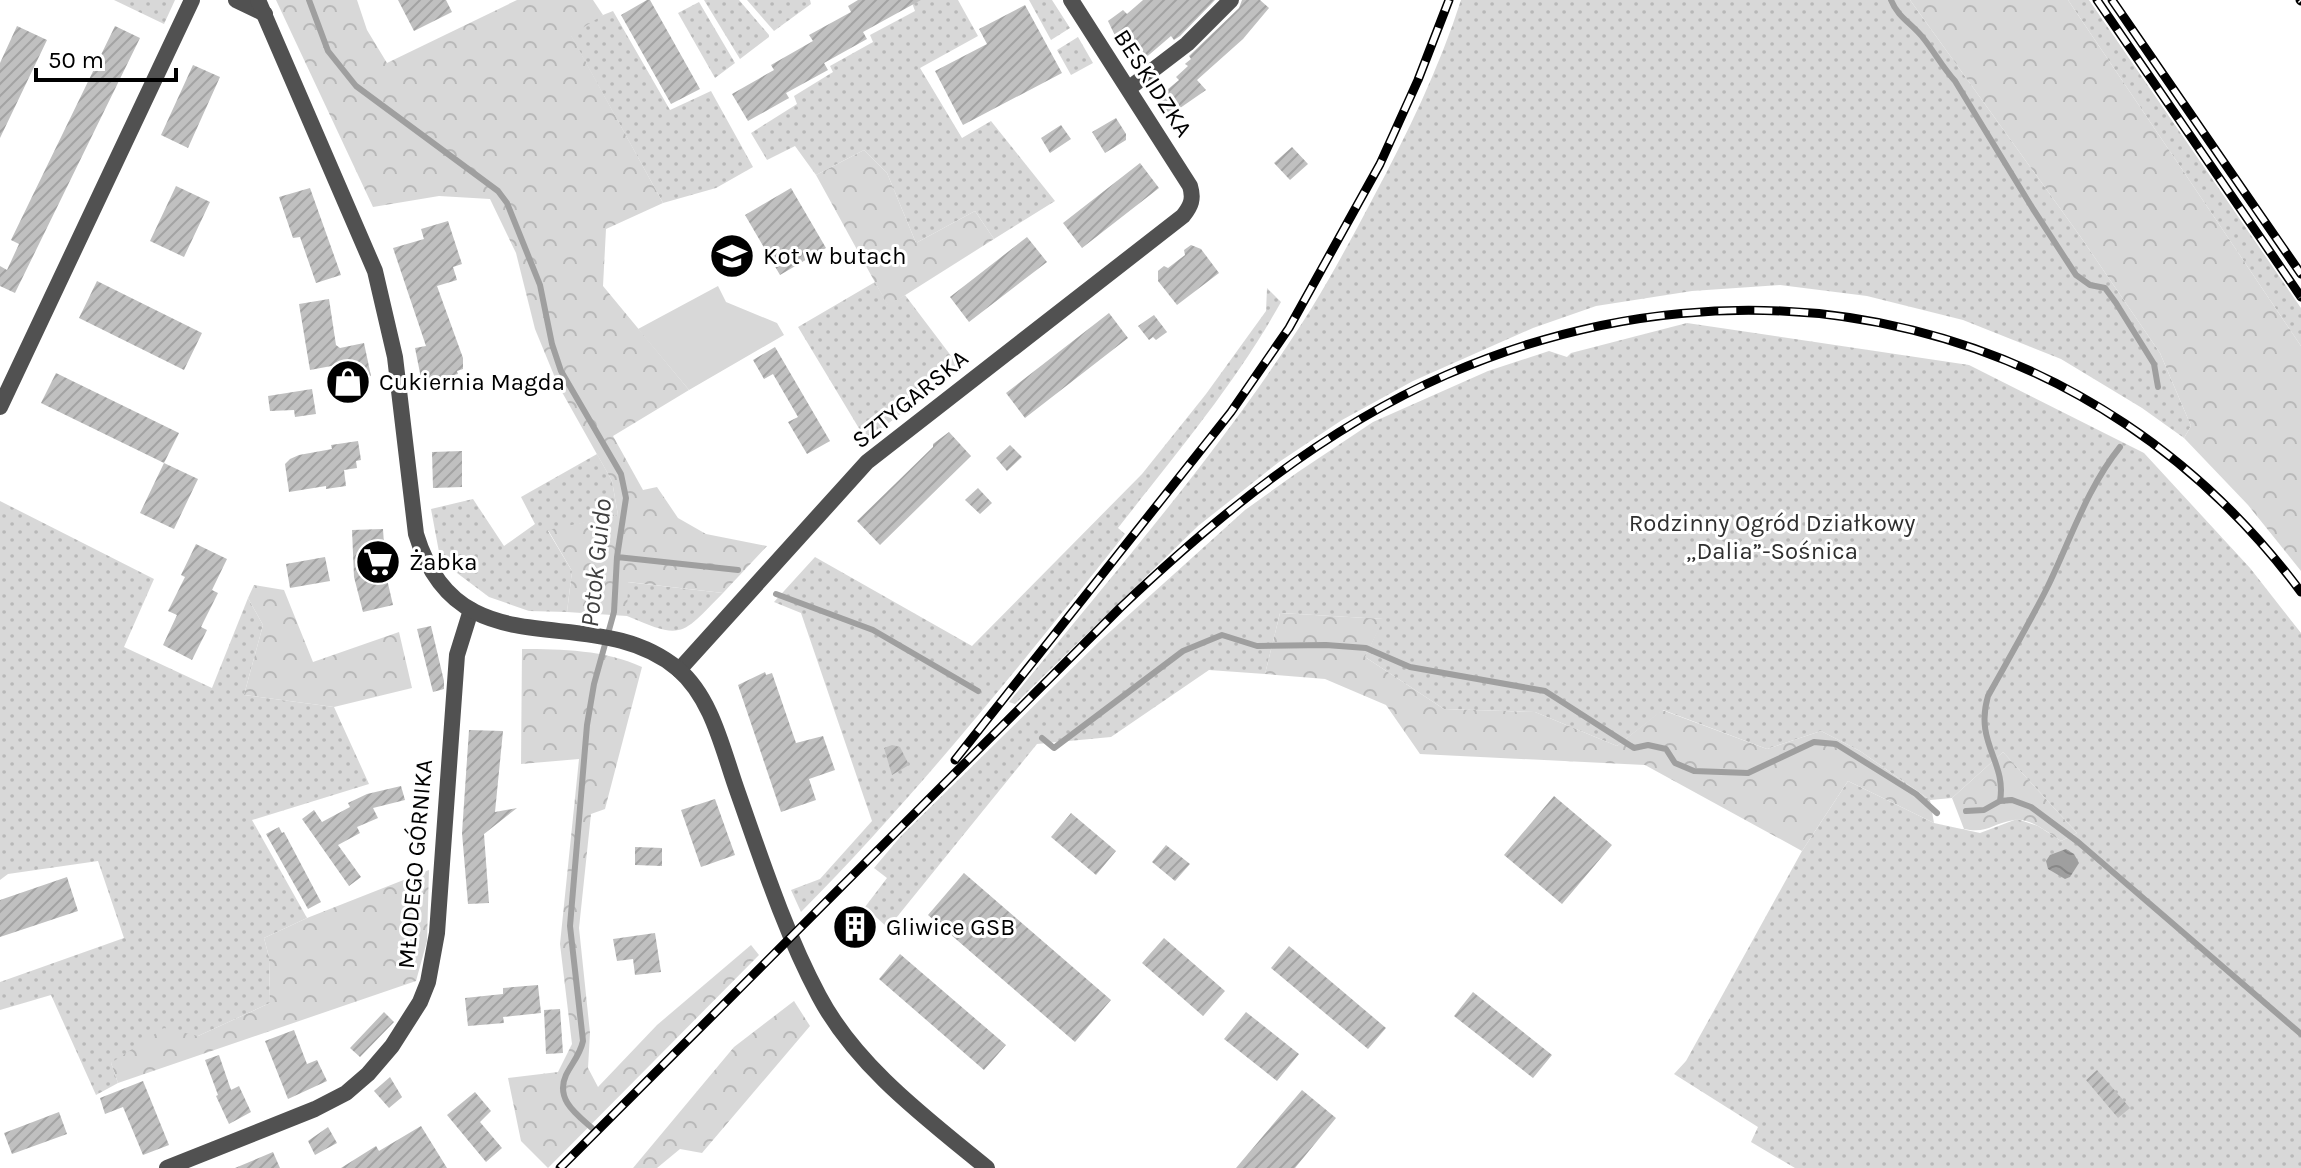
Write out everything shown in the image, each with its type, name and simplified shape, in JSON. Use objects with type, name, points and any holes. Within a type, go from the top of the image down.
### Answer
[{"type":"street","points":[[0,407],[192,0]]},
{"type":"street","points":[[236,0],[262,7],[375,271],[395,357],[414,522],[424,560],[442,587],[471,610],[520,627],[626,640],[649,650],[679,670],[699,693],[715,729],[791,937],[820,998],[847,1038],[880,1074],[987,1168]]},
{"type":"street","name":"BESKIDZKA","points":[[1071,0],[1193,193]]},
{"type":"street","points":[[1128,89],[1187,44],[1231,0]]},
{"type":"street","name":"SZTYGARSKA","points":[[679,670],[867,462],[1183,216],[1190,207],[1193,193]]},
{"type":"street","name":"MŁODEGO GÓRNIKA","points":[[167,1168],[315,1109],[346,1093],[368,1074],[392,1046],[420,1002],[428,982],[437,933],[457,655],[471,610]]},
{"type":"green space","points":[[114,0],[175,0],[164,24]]},
{"type":"green space","points":[[276,0],[357,0],[367,30],[387,63],[517,0],[593,0],[603,15],[571,35],[663,203],[606,229],[603,286],[689,390],[613,436],[643,490],[657,487],[678,518],[706,534],[767,546],[723,593],[628,582],[627,616],[567,612],[572,571],[548,530],[618,515],[612,481],[558,385],[535,329],[516,253],[490,199],[439,196],[373,207]]},
{"type":"green space","points":[[704,0],[739,0],[769,37],[740,59]]},
{"type":"green space","points":[[747,0],[810,0],[811,4],[774,31]]},
{"type":"green space","points":[[911,0],[958,0],[978,36],[920,68],[962,138],[991,121],[1055,201],[994,239],[975,211],[916,243],[887,173],[864,150],[816,175],[795,146],[767,160],[751,133],[797,104],[794,96],[833,72],[830,66],[873,42],[870,35],[915,11]]},
{"type":"green space","points":[[1029,0],[1052,0],[1070,28],[1051,40]]},
{"type":"green space","points":[[1461,0],[1910,0],[2160,353],[2191,426],[2184,438],[2142,408],[2061,359],[1963,320],[1867,296],[1780,285],[1692,291],[1596,306],[1533,328],[1413,381],[1342,420],[1279,462],[1198,526],[1015,704],[1009,702],[1204,461],[1311,309],[1410,125],[1443,51]]},
{"type":"green space","points":[[1910,0],[2068,0],[2301,346],[2301,571],[2248,505],[2184,438],[2191,426],[2160,353]]},
{"type":"green space","points":[[2068,0],[2089,0],[2301,308],[2301,346]]},
{"type":"green space","points":[[699,2],[735,63],[715,78],[678,13]]},
{"type":"green space","points":[[613,11],[670,110],[711,91],[753,167],[716,188],[663,203],[570,34]]},
{"type":"green space","points":[[1078,37],[1093,63],[1071,75],[1057,50]]},
{"type":"green space","points":[[864,150],[887,173],[916,243],[975,211],[994,239],[888,306],[816,175]]},
{"type":"green space","points":[[875,282],[888,305],[905,295],[961,369],[866,440],[798,327]]},
{"type":"green space","points":[[718,286],[726,302],[777,323],[784,335],[689,390],[638,329]]},
{"type":"green space","points":[[1267,288],[1281,302],[1225,390],[1118,528],[1125,534],[928,775],[801,912],[791,890],[820,879],[872,821],[801,613],[774,602],[815,557],[972,646],[1142,474],[1206,394],[1266,311]]},
{"type":"green space","name":"Rodzinny Ogród Działkowy „Dalia”-Sośnica","points":[[1687,323],[1969,365],[2144,453],[2250,568],[2301,633],[2301,1168],[1795,1168],[1751,1142],[1758,1127],[1674,1074],[1686,1061],[1802,851],[1848,781],[1934,823],[1980,833],[2017,819],[2038,826],[2061,841],[2077,833],[2003,752],[1952,798],[1930,800],[1860,751],[1821,731],[1767,749],[1663,710],[1617,746],[1535,712],[1444,709],[1365,657],[1383,619],[1280,613],[1265,674],[1209,670],[1111,737],[1037,744],[888,928],[865,907],[887,878],[874,868],[901,836],[1102,639],[1245,510],[1298,472],[1373,422],[1488,371],[1549,351],[1567,357],[1571,353]]},
{"type":"green space","points":[[597,454],[612,481],[618,515],[548,531],[572,571],[567,612],[529,611],[489,597],[457,573],[439,552],[431,509],[473,499],[504,546],[535,524],[521,497]]},
{"type":"green space","points":[[0,501],[154,579],[124,647],[212,688],[248,598],[263,625],[244,695],[334,707],[369,784],[252,820],[307,918],[264,938],[269,957],[270,1003],[198,1036],[111,1063],[118,1083],[96,1095],[51,995],[0,1010],[0,982],[124,938],[98,861],[8,874],[0,880]]},
{"type":"green space","points":[[627,582],[723,593],[689,626],[671,631],[627,616]]},
{"type":"green space","points":[[254,585],[284,590],[313,662],[399,632],[412,688],[334,707],[244,695],[263,625],[248,598]]},
{"type":"green space","points":[[1280,613],[1384,619],[1365,657],[1444,709],[1535,712],[1617,746],[1662,710],[1767,749],[1821,731],[1860,751],[1930,800],[1934,823],[1848,781],[1802,851],[1645,765],[1420,754],[1386,705],[1325,679],[1265,674]]},
{"type":"green space","points":[[522,649],[598,654],[642,667],[605,809],[591,814],[579,928],[590,1033],[588,1068],[598,1087],[657,1025],[751,945],[759,955],[548,1168],[521,1141],[508,1078],[558,1072],[572,1044],[560,944],[579,759],[521,764]]},
{"type":"green space","points":[[2003,752],[2077,833],[2061,841],[2039,826],[2020,820],[1979,830],[1964,829],[1952,798]]},
{"type":"green space","points":[[429,870],[427,941],[416,981],[118,1083],[111,1063],[164,1028],[198,1036],[270,1003],[269,957],[264,938]]},
{"type":"green space","points":[[794,1001],[810,1026],[702,1153],[680,1149],[657,1168],[633,1168],[734,1047]]},
{"type":"water","points":[[2066,849],[2074,854],[2079,863],[2070,877],[2065,879],[2048,869],[2046,861],[2050,855]]},
{"type":"building","points":[[398,0],[446,0],[452,12],[414,31]]},
{"type":"building","points":[[650,0],[700,89],[671,104],[621,15]]},
{"type":"building","points":[[858,0],[921,0],[863,32],[867,39],[824,63],[828,70],[786,93],[789,98],[748,121],[732,94],[774,70],[771,65],[813,41],[809,35],[851,12],[848,6]]},
{"type":"building","points":[[1143,0],[1215,0],[1180,36],[1174,40],[1171,36],[1136,66],[1120,46],[1108,21],[1123,10],[1127,14]]},
{"type":"building","points":[[1242,0],[1260,0],[1269,8],[1243,39],[1197,80],[1206,90],[1170,115],[1156,99],[1179,80],[1176,77],[1188,66],[1185,64],[1191,59],[1189,56],[1239,8]]},
{"type":"building","points":[[1025,5],[1062,73],[963,125],[935,71],[987,44],[979,29]]},
{"type":"building","points":[[17,26],[47,40],[0,138],[0,63]]},
{"type":"building","points":[[115,26],[140,38],[15,293],[0,286],[0,266],[7,270],[19,244],[11,240]]},
{"type":"building","points":[[193,65],[220,77],[188,148],[161,135]]},
{"type":"building","points":[[1116,118],[1126,134],[1126,140],[1105,153],[1092,132]]},
{"type":"building","points":[[1061,125],[1071,139],[1050,153],[1041,138]]},
{"type":"building","points":[[1292,147],[1308,164],[1290,180],[1274,163]]},
{"type":"building","points":[[1140,163],[1159,188],[1082,248],[1063,223]]},
{"type":"building","points":[[176,186],[210,202],[184,257],[150,241]]},
{"type":"building","points":[[310,188],[341,275],[316,283],[300,237],[293,238],[279,197]]},
{"type":"building","points":[[791,188],[826,248],[780,275],[745,215]]},
{"type":"building","points":[[448,221],[462,264],[453,267],[457,280],[437,286],[463,358],[463,369],[457,371],[458,374],[422,383],[415,348],[426,346],[393,248],[424,239],[421,229]]},
{"type":"building","points":[[1027,237],[1047,262],[969,322],[950,297]]},
{"type":"building","points":[[1191,245],[1201,249],[1219,273],[1177,305],[1158,281],[1158,271],[1164,266],[1168,268],[1185,255],[1184,250]]},
{"type":"building","points":[[97,281],[202,333],[184,370],[79,318]]},
{"type":"building","points":[[329,299],[336,345],[340,348],[364,343],[371,376],[345,381],[342,364],[310,370],[299,304]]},
{"type":"building","points":[[1109,313],[1128,338],[1025,418],[1006,393]]},
{"type":"building","points":[[1154,315],[1167,332],[1156,340],[1153,337],[1149,340],[1138,326]]},
{"type":"building","points":[[775,347],[830,441],[807,454],[788,422],[798,417],[773,374],[764,379],[753,360]]},
{"type":"building","points":[[56,373],[179,433],[164,463],[41,403]]},
{"type":"building","points":[[312,389],[316,414],[295,417],[294,410],[270,411],[268,396]]},
{"type":"building","points":[[949,432],[971,456],[880,545],[857,521],[933,444]]},
{"type":"building","points":[[358,441],[361,460],[356,461],[357,468],[344,470],[346,486],[289,492],[285,464],[290,459],[332,449],[331,445]]},
{"type":"building","points":[[1010,445],[1022,457],[1007,471],[996,458]]},
{"type":"building","points":[[462,451],[462,487],[433,488],[432,452]]},
{"type":"building","points":[[164,463],[198,479],[174,529],[140,513]]},
{"type":"building","points":[[978,488],[992,503],[980,514],[965,500]]},
{"type":"building","points":[[383,529],[386,575],[393,605],[363,612],[354,577],[352,530]]},
{"type":"building","points":[[196,544],[227,559],[212,590],[218,593],[201,627],[207,630],[192,660],[163,645],[177,615],[168,611],[185,577],[181,575]]},
{"type":"building","points":[[325,557],[330,581],[290,588],[286,564]]},
{"type":"building","points":[[431,626],[444,681],[444,689],[433,692],[417,629]]},
{"type":"building","points":[[765,672],[766,675],[772,673],[796,743],[823,736],[835,770],[809,779],[816,800],[781,812],[738,685]]},
{"type":"building","points":[[469,730],[503,731],[495,812],[517,808],[484,834],[489,903],[468,904],[462,833]]},
{"type":"building","points":[[892,745],[900,747],[909,765],[892,775],[884,748]]},
{"type":"building","points":[[401,786],[405,800],[373,808],[378,818],[357,827],[360,833],[338,845],[361,877],[349,886],[302,819],[314,810],[322,822],[367,794]]},
{"type":"building","points":[[1554,796],[1612,845],[1562,904],[1504,855]]},
{"type":"building","points":[[715,799],[735,855],[701,867],[681,810]]},
{"type":"building","points":[[1071,813],[1116,851],[1096,875],[1051,837]]},
{"type":"building","points":[[279,827],[321,902],[308,909],[266,834]]},
{"type":"building","points":[[1166,845],[1190,864],[1175,881],[1152,862]]},
{"type":"building","points":[[635,847],[662,848],[662,866],[635,865]]},
{"type":"building","points":[[964,873],[1111,1000],[1075,1042],[928,915]]},
{"type":"building","points":[[67,877],[78,911],[0,937],[0,900]]},
{"type":"building","name":"Gliwice GSB","points":[[857,913],[870,923],[853,943],[840,932]]},
{"type":"building","points":[[655,933],[661,972],[635,975],[633,959],[617,961],[613,939]]},
{"type":"building","points":[[1164,938],[1225,991],[1203,1016],[1142,963]]},
{"type":"building","points":[[1289,946],[1386,1028],[1368,1049],[1271,968]]},
{"type":"building","points":[[900,954],[1006,1045],[984,1070],[879,979]]},
{"type":"building","points":[[538,985],[541,1013],[503,1017],[504,1023],[468,1026],[465,998],[503,994],[503,988]]},
{"type":"building","points":[[1473,992],[1552,1055],[1533,1078],[1454,1016]]},
{"type":"building","points":[[560,1009],[563,1053],[546,1054],[544,1010]]},
{"type":"building","points":[[384,1012],[394,1022],[360,1057],[350,1048]]},
{"type":"building","points":[[1246,1012],[1299,1054],[1277,1081],[1224,1039]]},
{"type":"building","points":[[294,1030],[307,1064],[317,1060],[327,1081],[288,1099],[265,1041]]},
{"type":"building","points":[[219,1055],[231,1090],[239,1086],[251,1112],[229,1124],[205,1060]]},
{"type":"building","points":[[2097,1070],[2130,1108],[2118,1118],[2086,1080]]},
{"type":"building","points":[[390,1077],[402,1097],[389,1108],[374,1091]]},
{"type":"building","points":[[143,1081],[169,1145],[143,1155],[123,1107],[105,1114],[100,1098]]},
{"type":"building","points":[[1302,1090],[1336,1118],[1295,1168],[1236,1168]]},
{"type":"building","points":[[475,1092],[491,1111],[480,1122],[502,1148],[486,1162],[447,1115]]},
{"type":"building","points":[[59,1112],[67,1134],[12,1154],[4,1133]]},
{"type":"building","points":[[421,1126],[447,1168],[341,1168],[376,1146],[379,1151]]},
{"type":"building","points":[[328,1127],[337,1143],[315,1155],[308,1141]]},
{"type":"building","points":[[273,1152],[280,1168],[235,1168]]},
{"type":"waterway","name":"Potok Guido","points":[[309,0],[328,51],[356,86],[498,191],[507,203],[540,285],[561,371],[621,474],[626,498],[617,557],[614,612],[594,684],[587,725],[570,926],[583,1041],[566,1075],[563,1091],[569,1105],[592,1128]]},
{"type":"waterway","points":[[1891,0],[1955,81],[2076,275],[2090,285],[2105,288],[2116,303],[2154,364],[2158,387]]},
{"type":"waterway","points":[[2000,801],[1999,775],[1985,727],[1988,696],[2047,588],[2088,497],[2120,447]]},
{"type":"waterway","points":[[617,557],[738,570]]},
{"type":"waterway","points":[[776,594],[873,630],[978,691]]},
{"type":"waterway","points":[[1042,738],[1054,748],[1183,651],[1222,635],[1257,646],[1366,648],[1410,667],[1545,691],[1634,748],[1648,745],[1666,749],[1675,763],[1694,771],[1748,773],[1814,742],[1836,744],[1916,794],[1937,813]]},
{"type":"waterway","points":[[1966,811],[1984,810],[2000,801],[2012,800],[2031,807],[2078,842],[2301,1034]]},
{"type":"railway","points":[[955,760],[1231,412],[1289,328],[1380,164],[1418,80],[1449,0]]},
{"type":"railway","points":[[2097,0],[2301,297]]},
{"type":"railway","points":[[2112,0],[2301,274]]},
{"type":"railway","points":[[560,1168],[1120,608],[1233,508],[1314,448],[1401,397],[1446,375],[1563,334],[1681,313],[1799,312],[1913,330],[2022,367],[2125,424],[2218,498],[2301,592]]},
{"type":"place","name":"Kot w butach","points":[[732,256]]},
{"type":"place","name":"Cukiernia Magda","points":[[348,382]]},
{"type":"place","name":"Żabka","points":[[378,562]]},
{"type":"place","name":"Gliwice GSB","points":[[855,927]]}]
